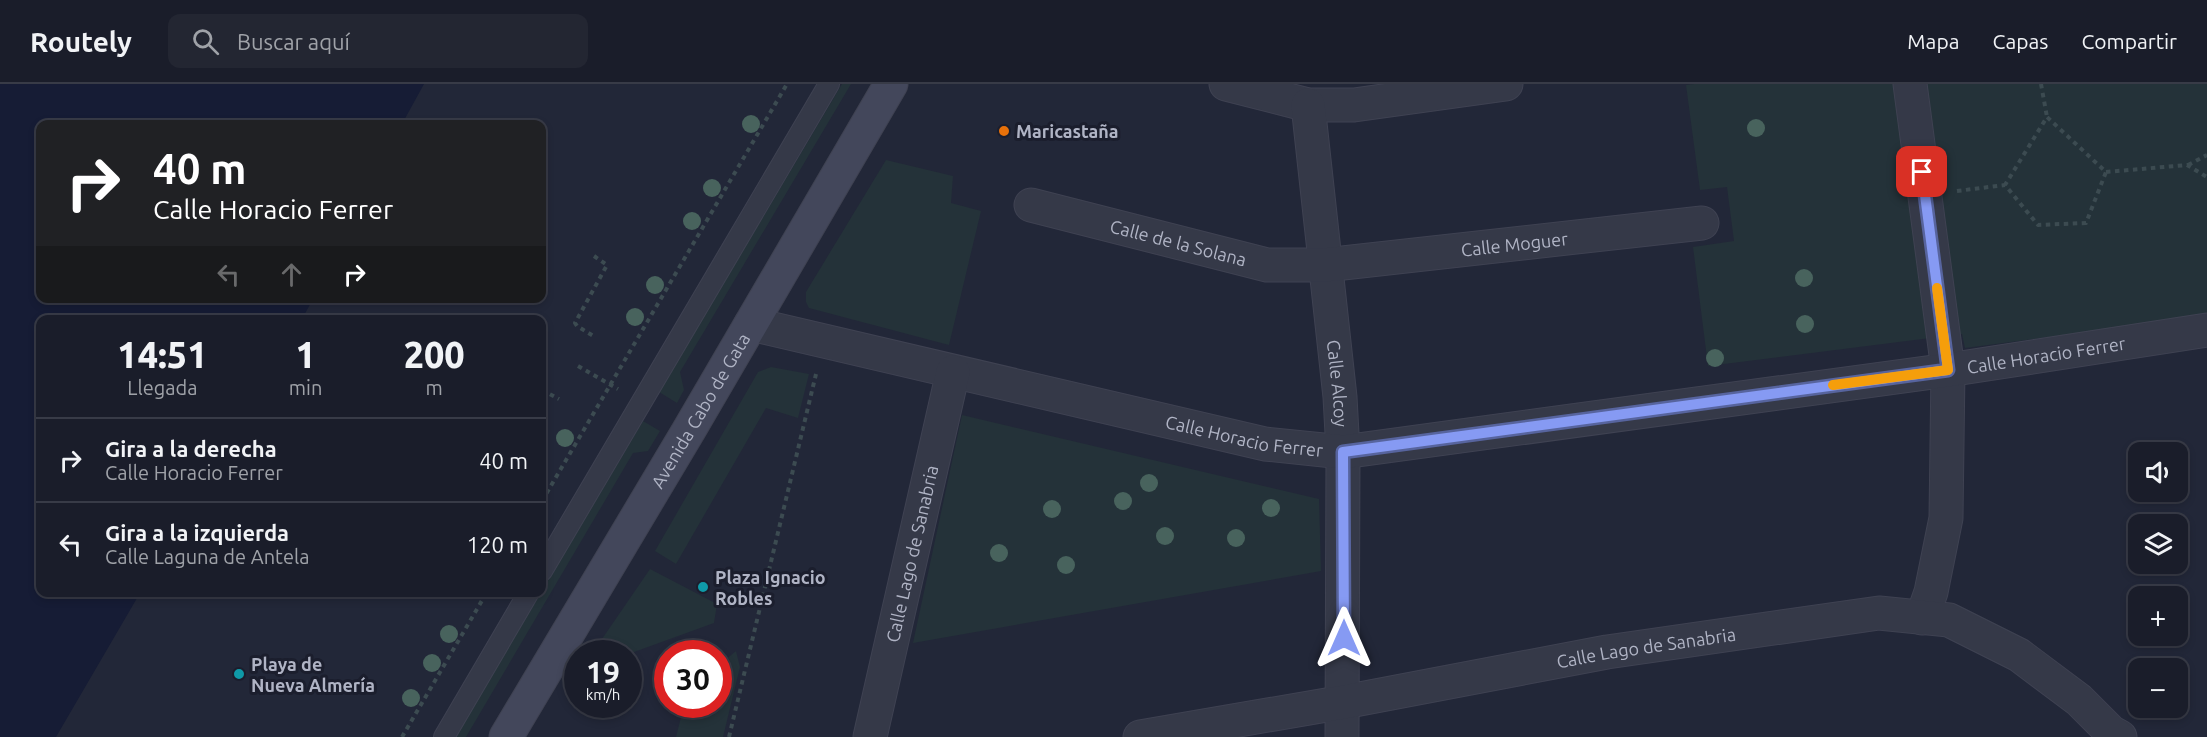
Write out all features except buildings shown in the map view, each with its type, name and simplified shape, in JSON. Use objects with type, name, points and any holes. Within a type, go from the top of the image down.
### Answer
[{"type":"main road","name":"Avenida Cabo de Gata","points":[[506,737],[891,84]]},
{"type":"street","points":[[1226,84],[1308,105],[1354,105],[1506,84]]},
{"type":"street","points":[[1910,84],[1948,370],[1946,518],[1931,592],[1922,618]]},
{"type":"street","name":"Calle Alcoy","points":[[1308,105],[1340,397],[1343,452],[1344,702],[1342,737]]},
{"type":"street","name":"Calle de la Solana","points":[[1031,205],[1267,265],[1325,265]]},
{"type":"street","name":"Calle Moguer","points":[[1325,265],[1702,223]]},
{"type":"street","name":"Calle Horacio Ferrer","points":[[751,324],[1265,444],[1343,452],[1948,370],[2207,330]]},
{"type":"street","name":"Calle Lago de Sanabria","points":[[870,737],[953,372]]},
{"type":"street","name":"Calle Lago de Sanabria","points":[[1140,737],[1344,702],[1607,652],[1879,613],[1949,620],[2019,655],[2079,700],[2111,732],[2120,737]]},
{"type":"lane","points":[[546,564],[829,84]]},
{"type":"lane","points":[[444,737],[526,597]]},
{"type":"path","points":[[546,494],[787,84]]},
{"type":"path","points":[[2041,84],[2047,117],[2106,172],[2187,165],[2207,155]]},
{"type":"path","points":[[2005,185],[2047,117]]},
{"type":"path","points":[[2187,165],[2207,177]]},
{"type":"path","points":[[2005,185],[2038,225],[2086,223],[2106,172]]},
{"type":"path","points":[[1950,192],[2005,185]]},
{"type":"path","points":[[594,256],[607,265],[575,323],[595,337]]},
{"type":"path","points":[[729,737],[824,341]]},
{"type":"path","points":[[578,366],[610,384]]},
{"type":"path","points":[[546,392],[558,399]]},
{"type":"path","points":[[402,737],[484,597]]},
{"type":"shaded area","points":[[842,84],[851,84],[680,372],[684,390],[677,403],[659,392]]},
{"type":"shaded area","points":[[2207,84],[2207,316],[1965,348],[1962,334],[1708,366],[1693,247],[1734,241],[1727,187],[1700,190],[1686,85]]},
{"type":"shaded area","points":[[886,160],[953,176],[951,203],[981,211],[949,345],[809,308],[806,302],[806,292]]},
{"type":"shaded area","points":[[771,367],[809,374],[798,418],[766,408],[676,564],[655,551],[758,372]]},
{"type":"shaded area","points":[[962,415],[1319,499],[1321,571],[913,643]]},
{"type":"shaded area","points":[[643,421],[660,431],[648,451],[633,453],[466,737],[455,737],[538,597],[546,597],[546,584]]},
{"type":"shaded area","points":[[650,569],[717,604],[714,623],[667,640],[654,640],[654,645],[642,649],[642,640],[602,639]]},
{"type":"shaded area","points":[[736,651],[740,667],[732,700],[732,654]]},
{"type":"shaded area","points":[[681,718],[728,718],[723,737],[676,737]]},
{"type":"water","points":[[0,84],[424,84],[404,120],[36,120],[36,303],[311,303],[304,315],[36,315],[36,597],[138,597],[56,737],[0,737]]},
{"type":"slow traffic","points":[[1833,385],[1948,370],[1937,288]]},
{"type":"place","name":"Maricastaña","points":[[1004,131]]},
{"type":"place","name":"Plaza Ignacio Robles","points":[[703,587]]},
{"type":"place","name":"Playa de Nueva Almería","points":[[239,674]]},
{"type":"route","points":[[1344,638],[1343,452],[1948,370],[1922,172]]}]
